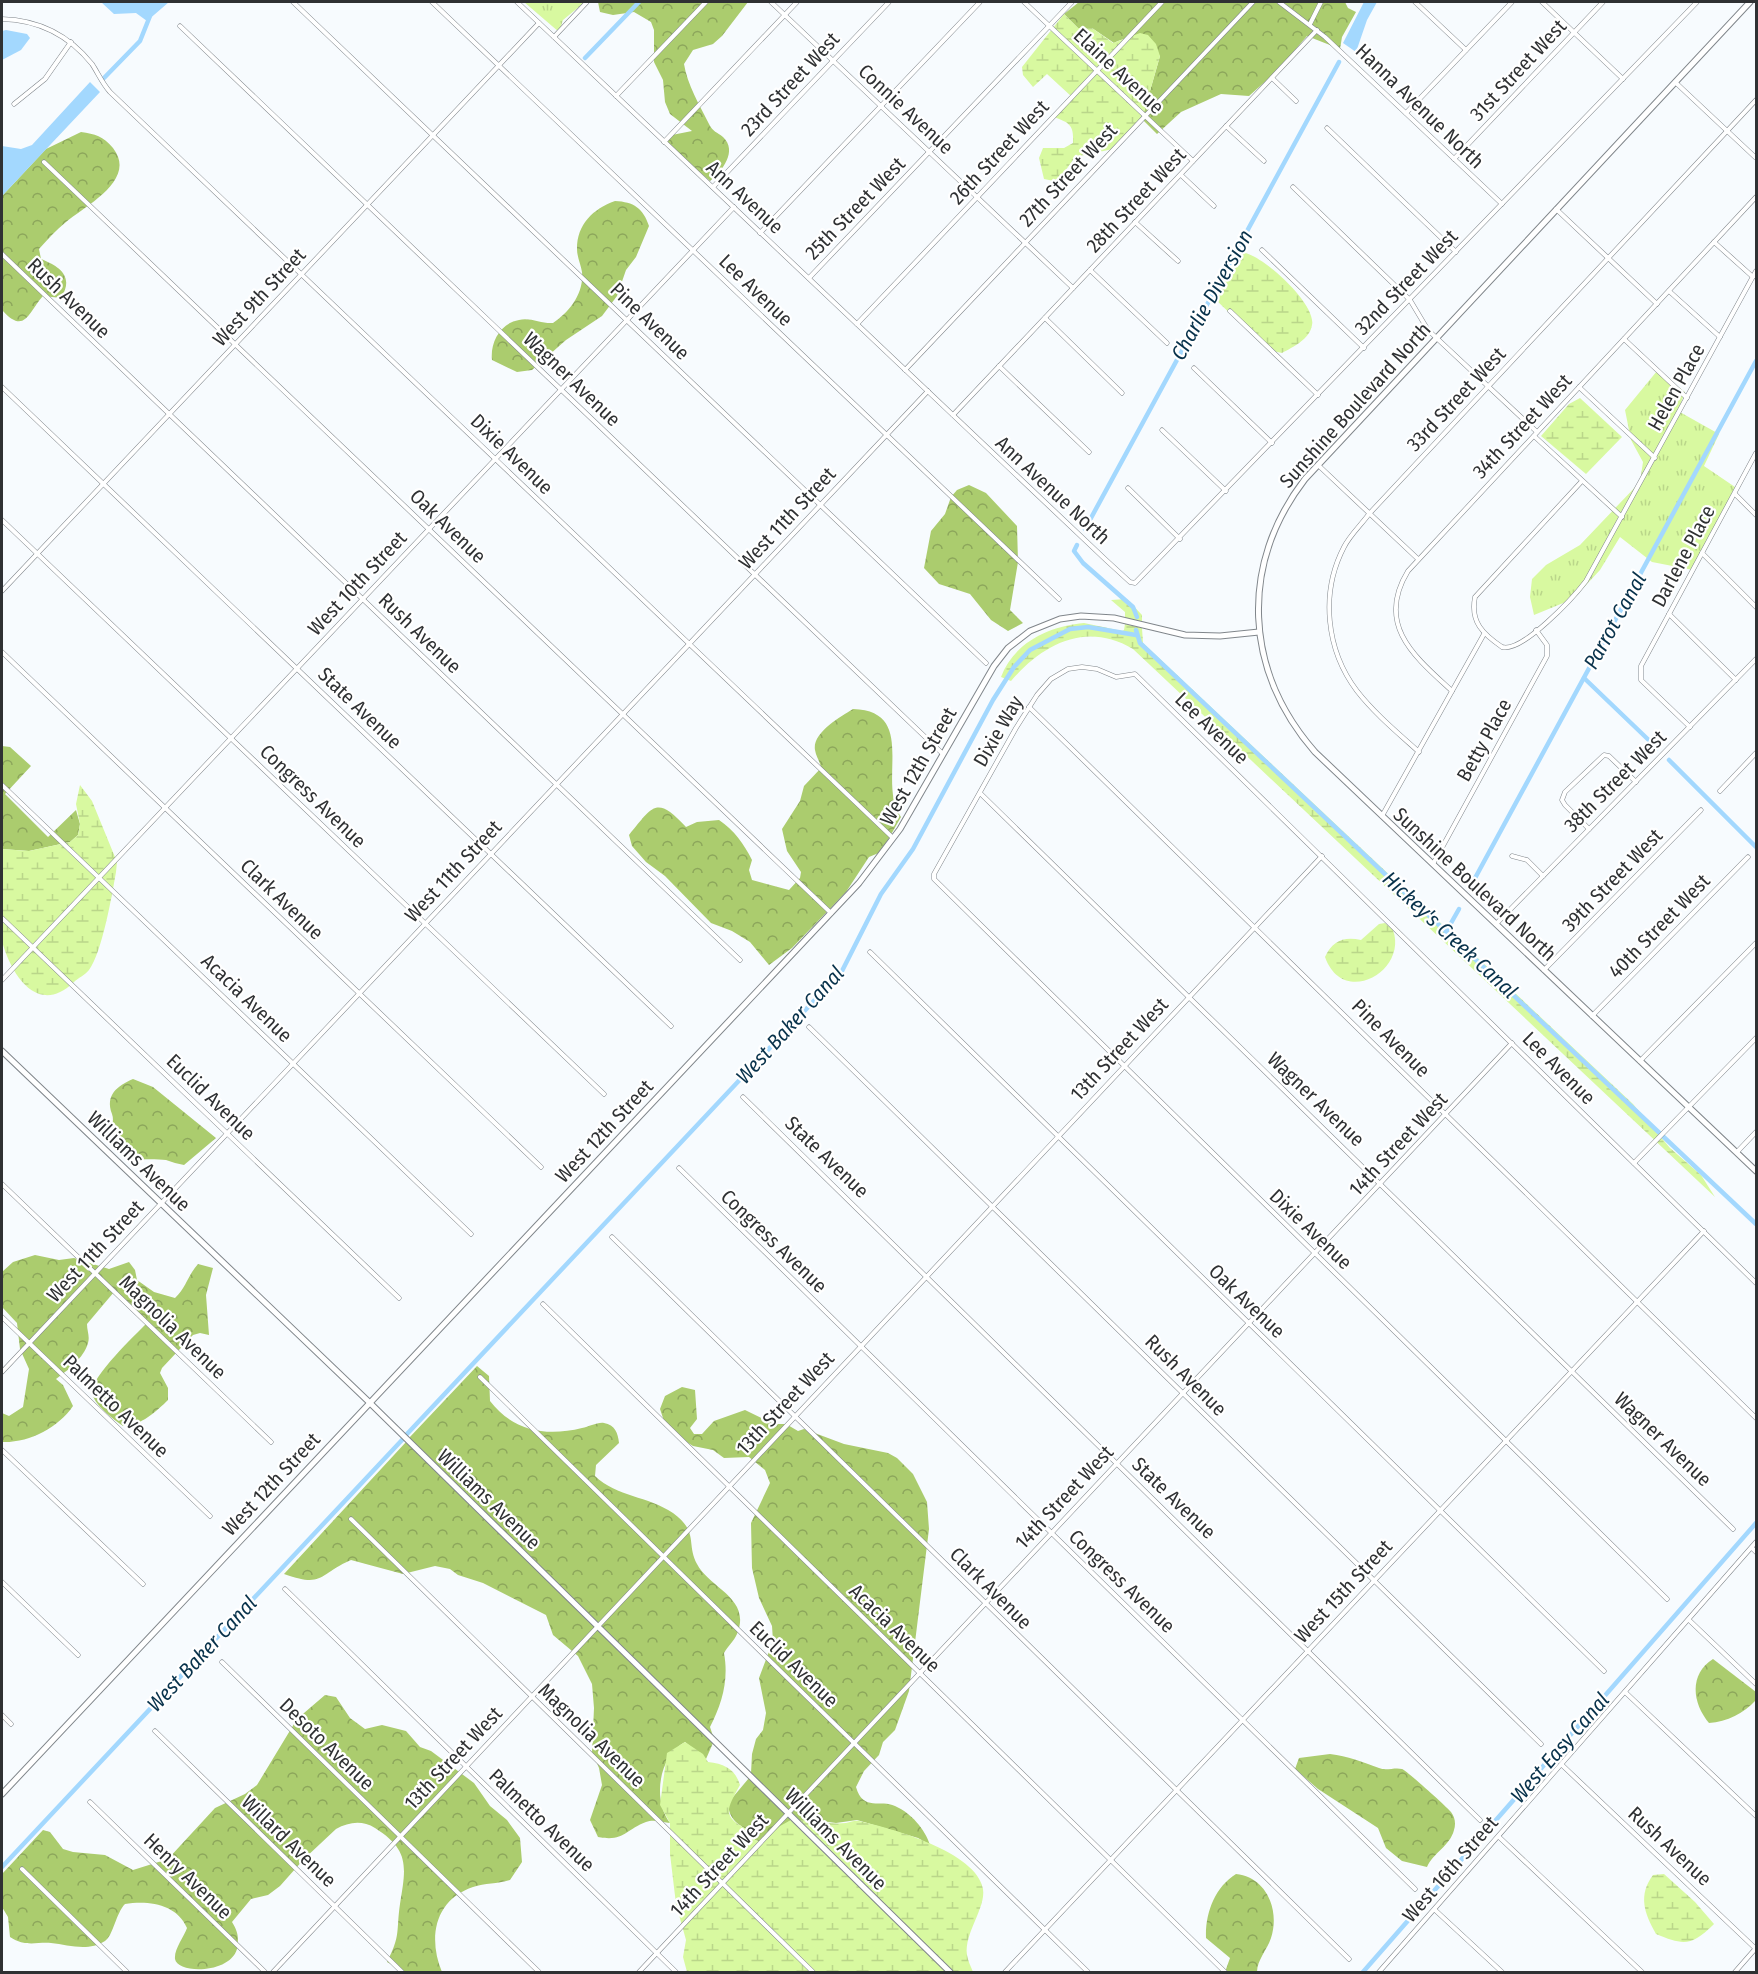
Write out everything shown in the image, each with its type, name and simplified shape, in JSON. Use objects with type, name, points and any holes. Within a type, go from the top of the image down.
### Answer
[{"type":"street","name":"Pine Avenue","points":[[293,2],[986,663]]},
{"type":"street","name":"Lee Avenue","points":[[432,2],[1059,599]]},
{"type":"street","name":"Ann Avenue","points":[[517,2],[953,415]]},
{"type":"street","points":[[554,37],[587,2]]},
{"type":"street","points":[[616,96],[706,2]]},
{"type":"street","name":"Connie Avenue","points":[[771,2],[1073,288]]},
{"type":"street","points":[[664,142],[797,2]]},
{"type":"street","name":"23rd Street West","points":[[713,187],[889,2]]},
{"type":"street","points":[[760,233],[980,2]]},
{"type":"street","name":"Elaine Avenue","points":[[1024,2],[1193,161]]},
{"type":"street","name":"25th Street West","points":[[809,279],[1072,2]]},
{"type":"street","name":"26th Street West","points":[[857,324],[1162,2]]},
{"type":"street","name":"27th Street West","points":[[905,370],[1253,2]]},
{"type":"street","points":[[1279,2],[1317,30]]},
{"type":"street","points":[[1310,24],[1321,2]]},
{"type":"street","points":[[1415,2],[1466,50]]},
{"type":"street","points":[[1406,113],[1512,2]]},
{"type":"street","points":[[1542,2],[1623,79]]},
{"type":"street","name":"31st Street West","points":[[1454,159],[1603,2]]},
{"type":"street","name":"32nd Street West","points":[[1135,583],[1697,2]]},
{"type":"street","name":"Sunshine Boulevard North","points":[[1750,2],[1317,465],[1289,500],[1270,539],[1260,579],[1259,632],[1274,689],[1296,728],[1324,761],[1756,1172]]},
{"type":"street","name":"Dixie Avenue","points":[[2,19],[19,19],[44,25],[71,42],[94,66],[110,92],[893,838]]},
{"type":"street","name":"West 9th Street","points":[[2,591],[539,23]]},
{"type":"street","name":"Wagner Avenue","points":[[180,26],[943,754]]},
{"type":"street","name":"28th Street West","points":[[953,415],[1317,30]]},
{"type":"street","name":"Hanna Avenue North","points":[[1317,30],[1502,204]]},
{"type":"street","points":[[14,104],[45,79],[71,42]]},
{"type":"street","points":[[1272,78],[1296,101]]},
{"type":"street","points":[[1675,82],[1756,158]]},
{"type":"street","name":"33rd Street West","points":[[1419,752],[1360,695],[1343,669],[1333,638],[1329,604],[1336,567],[1347,542],[1369,514],[1756,100]]},
{"type":"street","points":[[1226,126],[1264,161]]},
{"type":"street","points":[[1327,128],[1456,252]]},
{"type":"street","name":"Oak Avenue","points":[[44,162],[831,913]]},
{"type":"street","points":[[1181,174],[1214,206]]},
{"type":"street","points":[[1293,187],[1410,300],[1425,325],[1436,337],[1489,386],[1582,481],[1622,517]]},
{"type":"street","name":"34th Street West","points":[[1452,691],[1413,654],[1399,628],[1398,596],[1405,576],[1418,559],[1756,197]]},
{"type":"street","name":"West 10th Street","points":[[2,980],[734,207]]},
{"type":"street","points":[[1556,209],[1657,304]]},
{"type":"street","points":[[1136,222],[1178,261]]},
{"type":"street","points":[[1714,242],[1753,277]]},
{"type":"street","points":[[1262,250],[1364,348]]},
{"type":"street","name":"Rush Avenue","points":[[2,254],[740,960]]},
{"type":"street","points":[[1090,270],[1167,344]]},
{"type":"street","name":"Helen Place","points":[[1484,634],[1507,649],[1518,645],[1566,604],[1586,581],[1756,271]]},
{"type":"street","points":[[1669,291],[1720,338]]},
{"type":"street","points":[[1230,310],[1318,395]]},
{"type":"street","points":[[1044,318],[1122,393]]},
{"type":"street","points":[[1624,339],[1688,398]]},
{"type":"street","points":[[999,366],[1089,452]]},
{"type":"street","points":[[1194,368],[1272,443]]},
{"type":"street","name":"State Avenue","points":[[2,387],[671,1026]]},
{"type":"street","points":[[1579,387],[1655,458]]},
{"type":"street","name":"West 11th Street","points":[[2,1372],[928,391]]},
{"type":"street","name":"Ann Avenue North","points":[[953,415],[1106,560],[1130,582],[1135,583]]},
{"type":"street","points":[[1162,430],[1226,491]]},
{"type":"street","name":"Darlene Place","points":[[1690,727],[1639,675],[1641,666],[1756,453]]},
{"type":"street","points":[[1317,465],[1418,559]]},
{"type":"street","points":[[1382,816],[1484,634],[1474,615],[1474,601],[1478,592],[1582,481]]},
{"type":"street","points":[[1128,488],[1180,538]]},
{"type":"street","points":[[1735,494],[1756,515]]},
{"type":"street","name":"Congress Avenue","points":[[2,520],[604,1094]]},
{"type":"street","points":[[1702,553],[1756,607]]},
{"type":"street","points":[[1669,614],[1736,680]]},
{"type":"street","name":"West 12th Street","points":[[2,1794],[869,871],[893,838],[1000,658],[1022,636],[1049,622],[1092,616],[1185,635],[1220,636],[1259,632]]},
{"type":"street","name":"Betty Place","points":[[1433,865],[1546,656],[1547,645],[1536,630]]},
{"type":"street","name":"Clark Avenue","points":[[2,652],[541,1167]]},
{"type":"street","name":"38th Street West","points":[[1496,924],[1756,659]]},
{"type":"street","name":"Dixie Way","points":[[934,879],[934,874],[1029,706],[1051,678],[1068,669],[1089,667],[1116,677],[1135,674]]},
{"type":"street","name":"Lee Avenue","points":[[1135,674],[1756,1283]]},
{"type":"street","name":"Pine Avenue","points":[[1029,706],[1756,1418]]},
{"type":"street","points":[[1720,790],[1756,753]]},
{"type":"street","points":[[1589,829],[1562,800],[1562,795],[1604,755],[1609,756],[1636,782]]},
{"type":"street","name":"Acacia Avenue","points":[[2,785],[471,1234]]},
{"type":"street","name":"Wagner Avenue","points":[[980,793],[1733,1529]]},
{"type":"street","name":"39th Street West","points":[[1544,970],[1701,810]]},
{"type":"street","points":[[1512,855],[1522,857],[1543,876]]},
{"type":"street","name":"13th Street West","points":[[273,1972],[728,1485],[1322,856]]},
{"type":"street","name":"40th Street West","points":[[1592,1016],[1748,857]]},
{"type":"street","name":"Dixie Avenue","points":[[934,879],[1667,1599]]},
{"type":"street","name":"Euclid Avenue","points":[[2,918],[399,1298]]},
{"type":"street","points":[[1640,1061],[1756,943]]},
{"type":"street","name":"Oak Avenue","points":[[870,952],[1604,1671]]},
{"type":"street","name":"Rush Avenue","points":[[809,1027],[1541,1744]]},
{"type":"street","points":[[1634,1163],[1756,1038]]},
{"type":"street","name":"14th Street West","points":[[639,1972],[1512,1043]]},
{"type":"street","name":"Williams Avenue","points":[[2,1051],[369,1402],[950,1972]]},
{"type":"street","name":"State Avenue","points":[[743,1097],[1480,1820]]},
{"type":"street","points":[[1737,1152],[1756,1132]]},
{"type":"street","name":"Congress Avenue","points":[[679,1168],[1414,1889]]},
{"type":"street","name":"Magnolia Avenue","points":[[2,1184],[271,1442]]},
{"type":"street","name":"West 15th Street","points":[[1005,1972],[1704,1231]]},
{"type":"street","name":"Clark Avenue","points":[[612,1237],[1349,1959]]},
{"type":"street","name":"Acacia Avenue","points":[[543,1304],[1225,1972]]},
{"type":"street","name":"Palmetto Avenue","points":[[2,1317],[210,1516]]},
{"type":"street","name":"Euclid Avenue","points":[[480,1377],[1088,1972]]},
{"type":"street","points":[[2,1450],[143,1584]]},
{"type":"street","name":"Magnolia Avenue","points":[[351,1519],[813,1972]]},
{"type":"street","name":"West 16th Street","points":[[1379,1972],[1756,1542]]},
{"type":"street","points":[[1752,1548],[1756,1552]]},
{"type":"street","points":[[2,1582],[78,1655]]},
{"type":"street","name":"Palmetto Avenue","points":[[285,1589],[676,1972]]},
{"type":"street","points":[[1689,1620],[1756,1684]]},
{"type":"street","name":"Desoto Avenue","points":[[222,1662],[539,1972]]},
{"type":"street","points":[[1625,1692],[1756,1816]]},
{"type":"street","points":[[2,1715],[11,1724]]},
{"type":"street","name":"Willard Avenue","points":[[155,1731],[402,1972]]},
{"type":"street","name":"Rush Avenue","points":[[1562,1765],[1756,1948]]},
{"type":"street","name":"Henry Avenue","points":[[90,1802],[265,1972]]},
{"type":"street","points":[[1499,1837],[1642,1972]]},
{"type":"street","points":[[22,1869],[127,1972]]},
{"type":"street","points":[[1435,1910],[1502,1972]]},
{"type":"street","points":[[1735,1972],[1756,1948]]},
{"type":"green space","points":[[524,2],[585,2],[563,20],[559,32]]},
{"type":"green space","points":[[598,2],[748,2],[722,36],[713,44],[693,50],[684,64],[691,87],[709,124],[723,137],[729,148],[727,160],[710,181],[663,141],[672,135],[692,131],[670,114],[665,102],[663,80],[654,62],[654,30],[651,22],[634,12],[613,15],[600,12]]},
{"type":"green space","points":[[1079,2],[1345,2],[1348,8],[1356,12],[1342,37],[1340,49],[1307,36],[1277,71],[1249,96],[1221,94],[1181,112],[1157,134],[1142,119],[1160,56],[1138,42],[1127,39],[1114,43],[1092,28],[1078,28],[1064,14]]},
{"type":"green space","points":[[1064,14],[1078,28],[1092,28],[1113,43],[1140,33],[1148,35],[1156,44],[1160,56],[1142,119],[1113,149],[1075,157],[1063,174],[1054,181],[1044,179],[1039,158],[1043,148],[1064,148],[1073,143],[1073,132],[1070,125],[1054,117],[1072,97],[1047,74],[1033,87],[1023,75],[1022,67]]},
{"type":"green space","points":[[81,132],[98,136],[113,148],[119,160],[119,171],[106,191],[62,225],[39,249],[41,259],[60,269],[66,279],[65,291],[61,298],[43,296],[26,318],[16,321],[2,310],[2,196],[46,149]]},
{"type":"green space","points":[[615,201],[637,207],[649,226],[636,257],[626,270],[617,296],[602,316],[566,340],[532,370],[517,372],[492,360],[495,341],[506,325],[523,319],[553,323],[570,308],[581,288],[582,272],[577,249],[580,232],[593,213]]},
{"type":"green space","points":[[1241,252],[1274,270],[1297,293],[1311,316],[1312,325],[1308,334],[1282,353],[1268,350],[1215,299]]},
{"type":"green space","points":[[1657,371],[1685,392],[1678,411],[1719,434],[1704,466],[1735,487],[1693,570],[1652,562],[1620,537],[1600,570],[1573,599],[1534,615],[1530,597],[1532,579],[1546,565],[1580,545],[1640,482],[1643,462],[1631,440],[1625,410]]},
{"type":"green space","points":[[1580,398],[1622,437],[1586,474],[1541,436],[1569,404]]},
{"type":"green space","points":[[969,485],[986,493],[1017,526],[1018,562],[1010,610],[1023,623],[1008,631],[991,620],[970,594],[939,584],[924,568],[931,531],[945,514],[951,497],[957,490]]},
{"type":"green space","points":[[1127,599],[1142,615],[1142,623],[1125,619],[1125,612],[1111,600]]},
{"type":"green space","points":[[1084,623],[1122,631],[1125,624],[1142,628],[1143,643],[1633,1104],[1670,1148],[1701,1175],[1715,1197],[1133,649],[1116,641],[1099,637],[1082,637],[1051,647],[1037,656],[1011,681],[1001,677],[1007,665],[1024,645],[1046,632]]},
{"type":"green space","points":[[853,709],[873,713],[885,722],[891,735],[894,803],[901,817],[881,852],[869,857],[846,892],[792,948],[769,965],[750,942],[732,931],[711,923],[665,876],[646,862],[632,846],[629,835],[655,808],[668,811],[686,827],[697,822],[719,820],[734,833],[749,854],[752,860],[749,870],[752,880],[789,890],[800,878],[801,872],[787,851],[782,829],[800,801],[804,786],[821,768],[815,750],[818,738],[828,726]]},
{"type":"green space","points":[[2,746],[10,747],[31,766],[5,794],[48,837],[76,810],[80,824],[78,835],[70,842],[29,851],[2,849]]},
{"type":"green space","points":[[80,785],[92,801],[117,862],[116,872],[102,938],[94,962],[86,973],[61,992],[49,995],[38,993],[28,987],[19,978],[6,954],[2,941],[2,849],[29,851],[70,842],[78,835],[80,824],[76,804]]},
{"type":"green space","points":[[1385,923],[1393,930],[1395,945],[1391,959],[1383,970],[1371,978],[1358,982],[1345,980],[1334,972],[1325,957],[1331,947],[1344,939],[1361,940],[1379,924]]},
{"type":"green space","points":[[133,1079],[153,1087],[216,1138],[184,1165],[166,1160],[133,1158],[117,1152],[112,1146],[110,1137],[113,1120],[110,1107],[111,1096],[117,1088]]},
{"type":"green space","points":[[35,1255],[59,1260],[74,1258],[109,1269],[129,1262],[135,1270],[137,1280],[154,1292],[175,1298],[198,1264],[213,1268],[206,1295],[209,1335],[200,1333],[193,1335],[162,1368],[160,1373],[168,1388],[168,1400],[147,1418],[129,1426],[123,1426],[104,1411],[93,1397],[92,1392],[98,1377],[147,1323],[114,1292],[87,1324],[89,1340],[83,1354],[75,1364],[56,1379],[63,1385],[73,1406],[59,1421],[42,1433],[22,1440],[2,1442],[2,1413],[9,1416],[23,1407],[29,1369],[20,1349],[17,1323],[2,1307],[2,1272],[13,1262]]},
{"type":"green space","points":[[477,1366],[489,1376],[490,1401],[509,1419],[520,1425],[531,1429],[556,1432],[601,1423],[611,1426],[617,1433],[619,1443],[596,1465],[595,1476],[613,1488],[663,1507],[686,1526],[697,1564],[710,1580],[727,1594],[739,1611],[740,1622],[737,1634],[724,1653],[725,1682],[718,1710],[710,1727],[713,1736],[409,1438]]},
{"type":"green space","points":[[682,1387],[695,1390],[697,1419],[690,1428],[694,1434],[702,1434],[714,1421],[745,1410],[774,1424],[786,1424],[798,1431],[804,1429],[844,1444],[888,1453],[897,1458],[913,1474],[927,1502],[929,1529],[909,1691],[895,1730],[883,1742],[879,1755],[864,1771],[856,1787],[863,1800],[890,1804],[907,1813],[921,1827],[930,1845],[918,1838],[857,1820],[836,1823],[814,1820],[799,1821],[751,1773],[752,1754],[756,1739],[763,1730],[766,1713],[759,1678],[773,1641],[772,1626],[759,1598],[752,1568],[751,1523],[770,1483],[765,1470],[749,1457],[724,1458],[713,1450],[693,1446],[677,1436],[664,1421],[660,1409],[665,1396]]},
{"type":"green space","points":[[406,1442],[713,1743],[706,1759],[685,1742],[669,1757],[664,1767],[660,1791],[664,1813],[670,1823],[649,1821],[619,1837],[598,1837],[590,1820],[602,1785],[599,1768],[592,1752],[594,1708],[592,1684],[578,1656],[553,1635],[546,1615],[483,1583],[458,1575],[450,1569],[435,1566],[403,1574],[351,1560],[314,1580],[284,1574]]},
{"type":"green space","points":[[1713,1659],[1756,1692],[1756,1700],[1735,1716],[1709,1723],[1699,1707],[1696,1689],[1700,1673]]},
{"type":"green space","points":[[325,1695],[336,1697],[350,1718],[365,1729],[382,1725],[406,1731],[420,1747],[431,1751],[474,1783],[490,1806],[507,1820],[520,1838],[522,1862],[510,1880],[473,1887],[460,1893],[442,1911],[435,1934],[435,1947],[442,1972],[406,1972],[387,1962],[397,1933],[404,1880],[403,1860],[395,1844],[386,1836],[370,1825],[360,1823],[351,1823],[336,1829],[304,1859],[280,1886],[268,1895],[251,1899],[232,1922],[236,1929],[237,1949],[225,1963],[215,1967],[194,1969],[178,1964],[175,1959],[176,1951],[187,1928],[182,1920],[169,1909],[152,1904],[125,1904],[108,1938],[92,1946],[25,1943],[10,1937],[8,1917],[2,1907],[2,1874],[43,1830],[50,1832],[63,1849],[105,1855],[133,1870],[168,1859],[215,1808],[245,1794],[257,1785],[297,1719]]},
{"type":"green space","points":[[685,1742],[703,1754],[708,1762],[724,1766],[735,1775],[740,1785],[731,1802],[729,1813],[735,1822],[752,1832],[755,1840],[762,1842],[780,1826],[791,1820],[947,1972],[687,1972],[683,1957],[686,1940],[676,1904],[670,1854],[670,1823],[660,1805],[667,1753]]},
{"type":"green space","points":[[1330,1754],[1382,1769],[1402,1769],[1451,1812],[1455,1823],[1452,1836],[1427,1867],[1402,1861],[1386,1848],[1378,1828],[1318,1789],[1295,1769],[1299,1758]]},
{"type":"green space","points":[[749,1778],[791,1820],[762,1842],[755,1840],[752,1832],[742,1827],[730,1814],[728,1803]]},
{"type":"green space","points":[[814,1820],[826,1823],[857,1821],[891,1829],[931,1844],[966,1864],[977,1876],[983,1889],[981,1904],[967,1947],[967,1957],[973,1972],[954,1972],[799,1821]]},
{"type":"green space","points":[[1236,1874],[1256,1881],[1263,1888],[1272,1907],[1274,1917],[1271,1938],[1257,1972],[1225,1972],[1230,1958],[1206,1938],[1207,1919],[1217,1893]]},
{"type":"green space","points":[[1664,1874],[1695,1902],[1714,1924],[1693,1940],[1680,1942],[1656,1934],[1648,1919],[1644,1904],[1645,1890],[1653,1875]]},
{"type":"water","points":[[101,2],[169,2],[147,21],[136,13],[114,14]]},
{"type":"water","points":[[1364,2],[1377,2],[1367,20],[1356,52],[1343,43]]},
{"type":"water","points":[[2,31],[27,34],[30,38],[21,50],[2,60]]},
{"type":"water","points":[[90,82],[100,92],[2,196],[2,146],[21,149],[32,145]]},
{"type":"waterway","points":[[585,58],[639,2]]},
{"type":"waterway","points":[[104,78],[140,41],[150,16]]},
{"type":"waterway","name":"Charlie Diversion","points":[[1085,529],[1339,62]]},
{"type":"waterway","name":"Parrot Canal","points":[[1474,880],[1756,361]]},
{"type":"waterway","name":"Charlie Diversion","points":[[1077,545],[1074,551],[1083,563],[1133,607],[1137,617]]},
{"type":"waterway","name":"West Baker Canal","points":[[407,1434],[842,971],[881,894],[913,849],[993,700],[1014,667],[1030,650],[1070,629],[1088,627],[1136,635]]},
{"type":"waterway","name":"Hickey's Creek Canal","points":[[1136,630],[1140,643],[1756,1224]]},
{"type":"waterway","points":[[1584,678],[1657,748]]},
{"type":"waterway","points":[[1669,760],[1756,847]]},
{"type":"waterway","name":"Parrot Canal","points":[[1446,932],[1459,909]]},
{"type":"waterway","name":"West Baker Canal","points":[[2,1867],[402,1440]]},
{"type":"waterway","name":"West Easy Canal","points":[[1363,1972],[1756,1523]]}]
